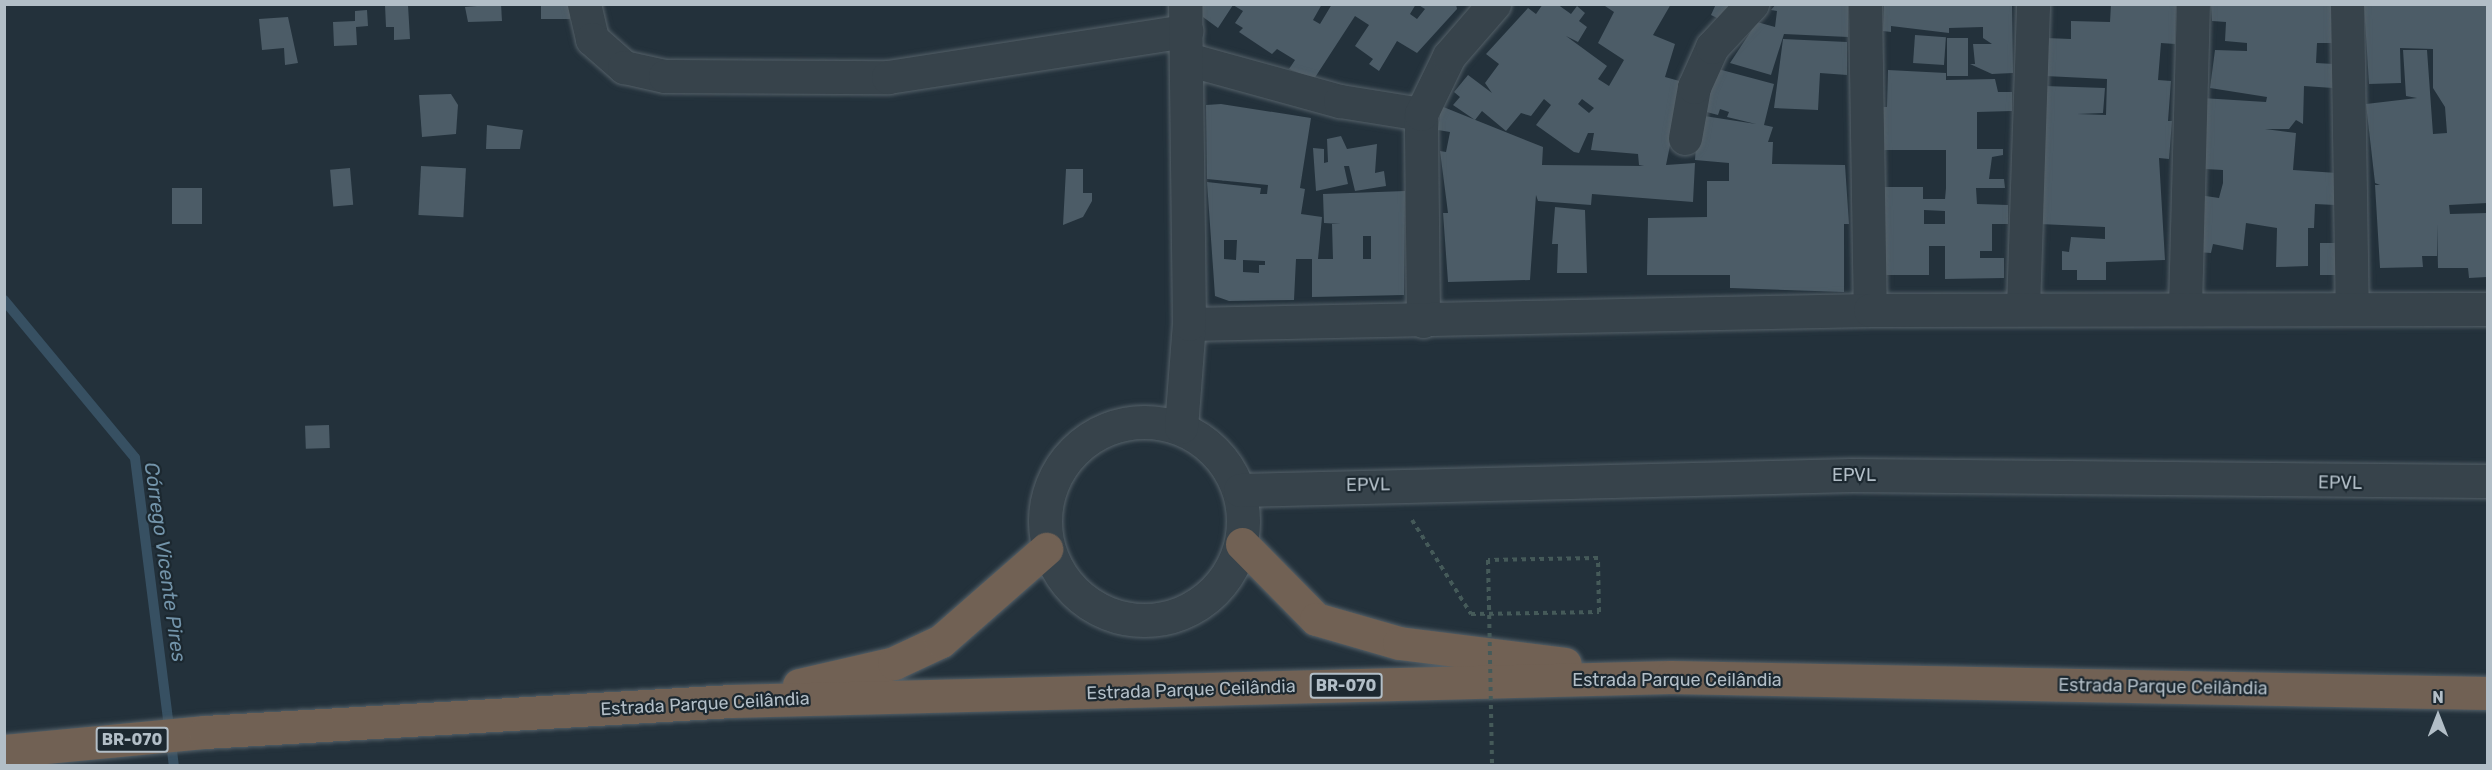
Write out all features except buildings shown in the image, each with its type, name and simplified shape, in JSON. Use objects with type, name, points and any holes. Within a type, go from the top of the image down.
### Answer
[{"type":"highway","points":[[1242,544],[1316,619],[1399,643],[1671,677]]},
{"type":"highway","points":[[731,701],[894,663],[941,641],[1046,549]]},
{"type":"highway","name":"Estrada Parque Ceilândia","points":[[4,751],[205,732],[731,701],[1671,677],[2487,693]]},
{"type":"street","points":[[584,4],[592,39],[624,67],[665,76],[888,78],[1186,31],[1340,101],[1420,114]]},
{"type":"street","points":[[1685,138],[1694,87],[1712,47],[1752,4]]},
{"type":"street","points":[[1865,4],[1870,310]]},
{"type":"street","points":[[2023,308],[2032,4]]},
{"type":"street","points":[[2185,307],[2193,4]]},
{"type":"street","points":[[2347,4],[2352,308]]},
{"type":"street","points":[[1424,321],[1420,114],[1449,56],[1494,5]]},
{"type":"street","points":[[1181,427],[1190,324],[1186,31]]},
{"type":"street","points":[[1190,324],[2023,308],[2487,309]]},
{"type":"street","points":[[1150,419],[1181,427],[1207,442],[1240,490],[1242,544],[1228,574],[1207,599],[1178,615],[1145,621],[1083,602],[1060,578],[1046,549],[1048,486],[1088,435],[1150,419]]},
{"type":"street","name":"EPVL","points":[[1240,490],[1390,484],[1852,475],[2481,487]]},
{"type":"path","points":[[1390,484],[1471,614],[1599,612],[1598,558],[1488,560],[1489,606],[1491,765]]},
{"type":"waterway","name":"Córrego Vicente Pires","points":[[4,300],[135,458],[174,766]]}]
